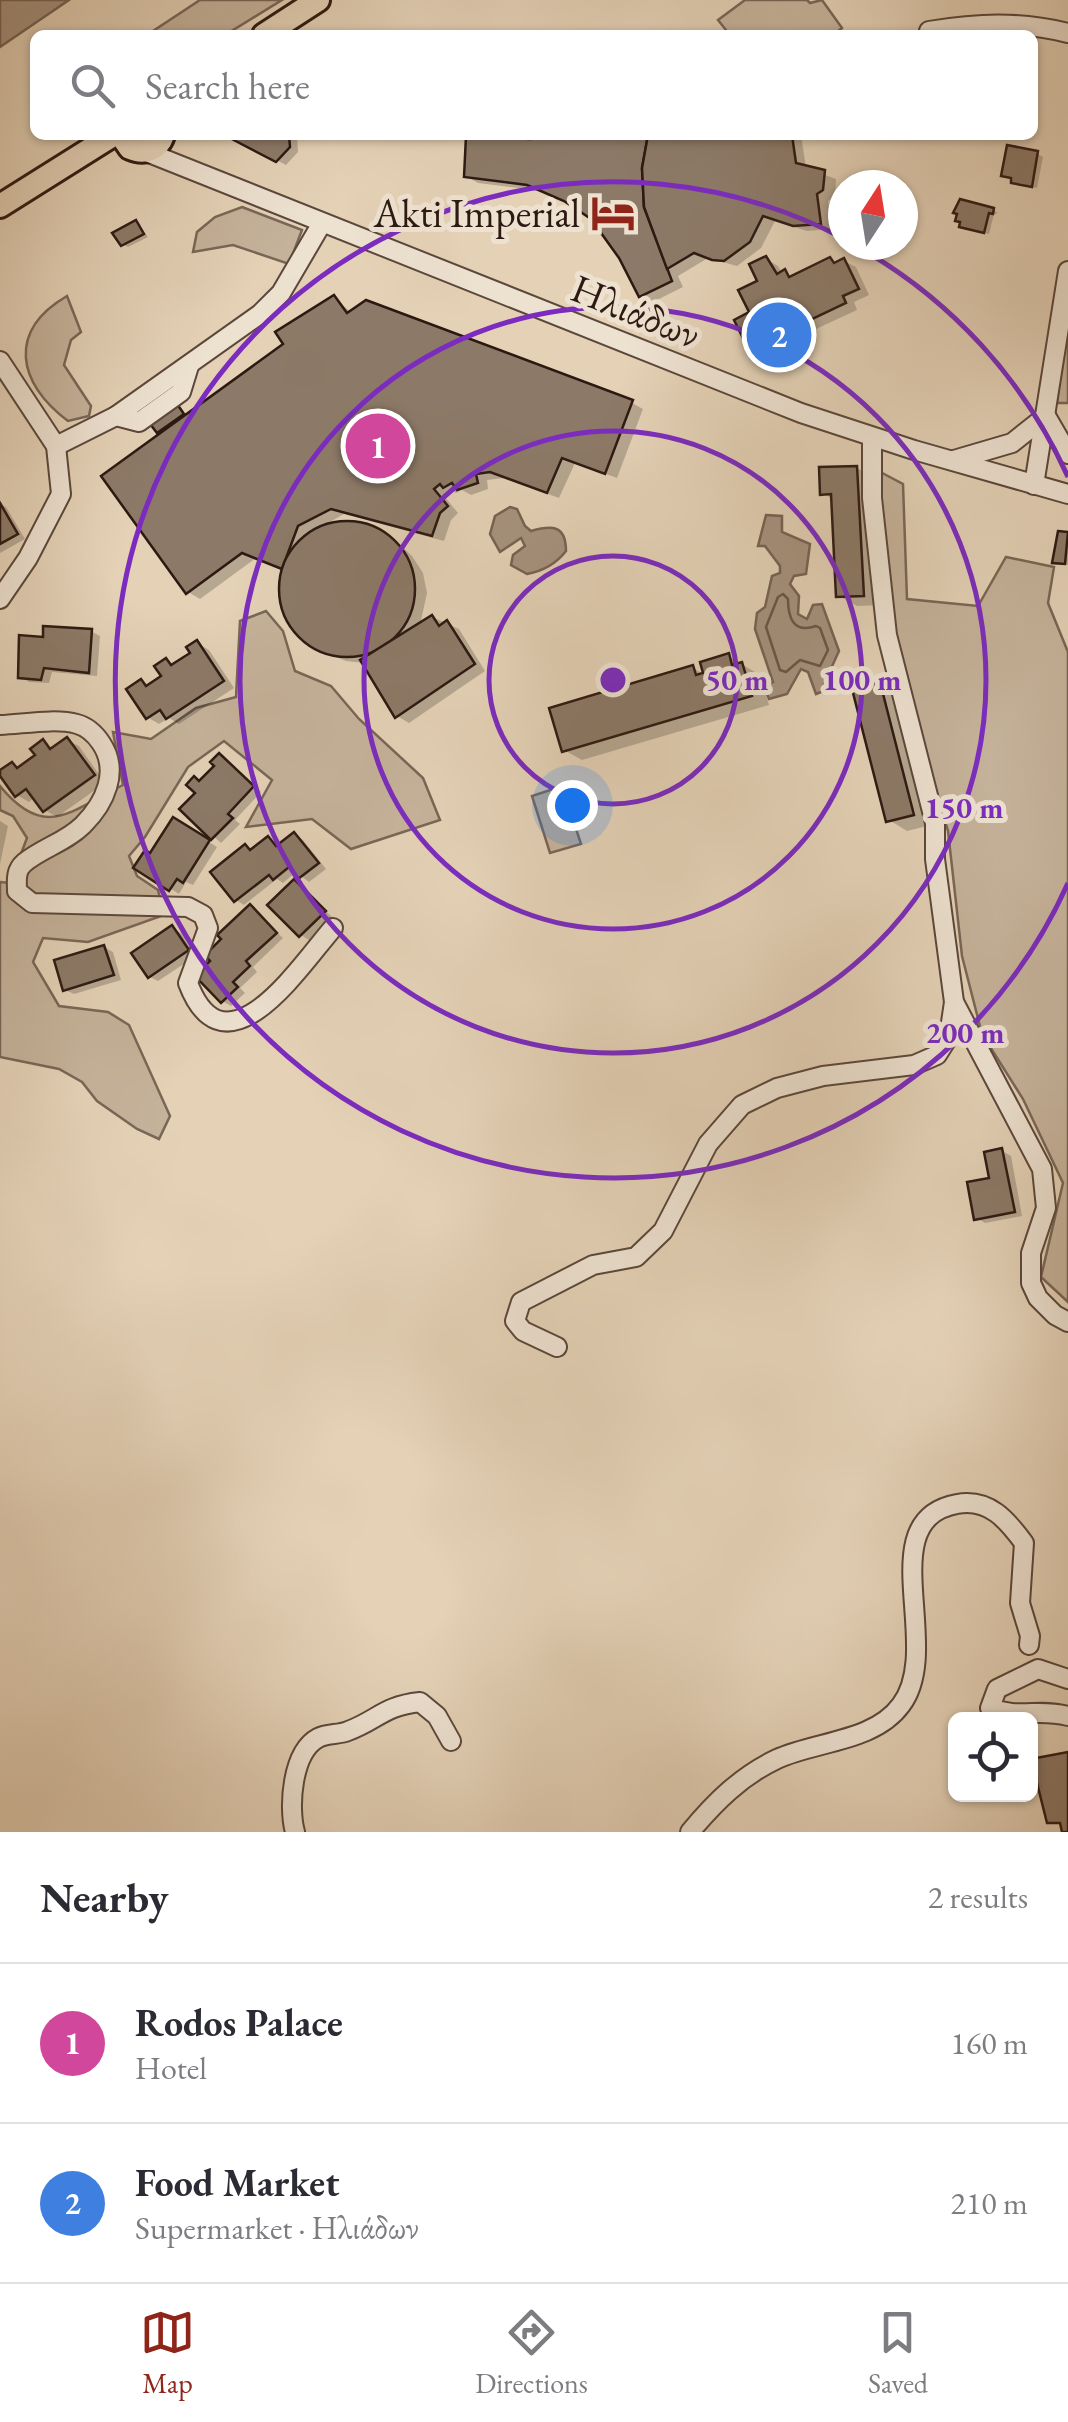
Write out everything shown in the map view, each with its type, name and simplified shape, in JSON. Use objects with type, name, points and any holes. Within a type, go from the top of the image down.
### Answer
[{"type":"main road","points":[[272,30],[318,0]]},
{"type":"main road","points":[[0,206],[133,140]]},
{"type":"street","points":[[940,30],[982,22],[1043,26],[1068,33]]},
{"type":"street","name":"Ηλιάδων","points":[[133,140],[186,168],[728,386],[872,437],[1068,494]]},
{"type":"street","points":[[56,446],[116,416],[260,314],[281,293],[322,223]]},
{"type":"street","points":[[1034,485],[1063,322],[1068,271]]},
{"type":"street","points":[[0,361],[56,446],[61,494],[56,510],[0,599]]},
{"type":"street","points":[[1046,416],[1068,454]]},
{"type":"street","points":[[950,461],[1012,443],[1046,416]]},
{"type":"street","points":[[557,1347],[523,1331],[515,1321],[521,1302],[593,1265],[636,1258],[663,1230],[708,1144],[742,1105],[777,1088],[823,1076],[914,1065],[937,1055],[949,1036],[954,1002],[934,859],[935,823],[888,635],[872,498],[872,437]]},
{"type":"street","points":[[0,725],[74,723],[88,728],[110,759],[112,774],[86,822],[52,848],[18,862],[17,891],[32,902],[188,908],[203,916],[208,928],[188,983],[196,1003],[212,1016],[228,1024],[240,1022],[268,1004],[333,928]]},
{"type":"street","points":[[954,1002],[1042,1169],[1046,1208],[1031,1253],[1032,1283],[1038,1298],[1068,1322]]},
{"type":"street","points":[[690,1832],[718,1799],[752,1772],[779,1758],[871,1730],[902,1705],[917,1666],[913,1537],[925,1520],[944,1506],[969,1502],[989,1506],[1024,1543],[1020,1603],[1030,1636],[1028,1645]]},
{"type":"street","points":[[1068,1680],[1038,1669],[997,1689],[990,1708],[1012,1716],[1046,1710],[1068,1716]]},
{"type":"street","points":[[295,1832],[294,1791],[301,1757],[317,1738],[349,1731],[395,1705],[420,1702],[437,1716],[451,1741]]},
{"type":"shaded area","points":[[200,0],[282,0],[233,30],[155,30]]},
{"type":"shaded area","points":[[745,0],[822,0],[842,28],[726,30],[718,20]]},
{"type":"shaded area","points":[[242,207],[302,230],[289,264],[233,245],[193,252],[197,232],[215,217]]},
{"type":"shaded area","points":[[67,296],[81,332],[71,340],[64,365],[91,406],[89,416],[68,421],[38,390],[26,357],[35,325]]},
{"type":"shaded area","points":[[1068,310],[1068,403],[1057,403]]},
{"type":"shaded area","points":[[867,465],[903,484],[907,599],[978,606],[1006,557],[1054,567],[1048,603],[1068,652],[1068,1302],[1041,1277],[1063,1183],[1023,1099],[982,1034],[962,956],[948,831],[891,641]]},
{"type":"shaded area","points":[[266,611],[283,631],[295,671],[331,686],[359,719],[423,778],[440,820],[351,849],[312,819],[246,827],[272,780],[224,741],[188,767],[129,856],[137,876],[158,890],[164,915],[88,942],[43,938],[33,962],[59,1006],[108,1012],[129,1025],[170,1116],[159,1139],[97,1101],[82,1082],[59,1069],[0,1057],[0,882],[10,883],[27,838],[13,816],[0,810],[0,786],[16,803],[45,817],[73,811],[123,785],[113,732],[151,739],[196,708],[236,697],[240,621]]},
{"type":"shaded area","points":[[562,786],[581,844],[550,853],[532,796]]},
{"type":"water","points":[[0,0],[69,0],[0,47]]},
{"type":"water","points":[[510,507],[517,509],[531,531],[551,528],[560,532],[566,551],[562,556],[527,574],[511,565],[513,555],[525,546],[521,538],[500,552],[490,534],[495,516]]},
{"type":"water","points":[[766,515],[782,516],[782,532],[810,544],[806,574],[794,576],[790,584],[799,596],[798,614],[807,619],[813,605],[822,604],[839,651],[824,684],[826,690],[816,694],[808,672],[801,669],[787,694],[769,699],[764,686],[773,682],[755,629],[757,613],[765,607],[772,576],[780,573],[780,566],[765,546],[758,546]]},
{"type":"building","points":[[234,140],[289,140],[290,147],[276,162]]},
{"type":"building","name":"Akti Imperial","points":[[466,140],[647,140],[642,168],[644,207],[672,281],[639,297],[619,258],[591,219],[564,201],[527,185],[464,177]]},
{"type":"building","points":[[647,140],[793,140],[796,163],[825,170],[823,190],[817,194],[821,224],[793,226],[763,216],[750,242],[724,261],[694,253],[667,269],[644,207],[642,168]]},
{"type":"building","points":[[1007,145],[1038,151],[1032,187],[1011,183],[1011,178],[1001,176]]},
{"type":"building","points":[[960,199],[994,208],[984,233],[959,227],[960,222],[955,221],[957,214],[953,213]]},
{"type":"building","points":[[136,220],[144,234],[121,246],[112,233]]},
{"type":"building","points":[[766,256],[777,274],[785,269],[789,277],[828,258],[834,263],[845,260],[859,289],[843,296],[846,303],[793,328],[801,347],[782,355],[769,326],[743,338],[734,320],[749,312],[738,290],[757,281],[749,264]]},
{"type":"building","points":[[334,295],[347,313],[366,300],[633,400],[605,474],[562,458],[547,493],[490,472],[476,474],[478,483],[457,490],[452,483],[443,488],[440,484],[434,489],[448,506],[440,513],[432,536],[331,509],[298,526],[282,569],[242,553],[186,594],[101,476],[283,344],[275,332]]},
{"type":"building","points":[[166,388],[184,414],[157,433],[138,408]]},
{"type":"building","points":[[857,466],[864,596],[836,597],[831,494],[820,495],[819,467]]},
{"type":"building","points":[[0,503],[18,534],[0,544]]},
{"type":"building","points":[[347,521],[373,526],[395,541],[410,563],[415,589],[410,615],[395,637],[373,652],[347,657],[321,652],[299,637],[284,615],[279,589],[284,563],[299,541],[321,526]]},
{"type":"building","points":[[1058,531],[1068,532],[1065,564],[1052,563]]},
{"type":"building","points":[[432,615],[439,626],[447,620],[475,664],[395,718],[360,660]]},
{"type":"building","points":[[43,626],[92,629],[89,673],[44,668],[41,680],[18,678],[19,635],[43,637]]},
{"type":"building","points":[[197,640],[224,681],[166,719],[160,710],[146,719],[126,689],[141,679],[146,686],[161,676],[154,666],[166,658],[171,665],[190,653],[186,647]]},
{"type":"building","points":[[729,653],[732,665],[742,662],[752,696],[562,752],[549,708],[693,665],[696,675],[703,673],[700,662]]},
{"type":"building","points":[[880,682],[914,815],[886,822],[852,689]]},
{"type":"building","points":[[67,737],[95,775],[43,812],[26,789],[15,797],[0,770],[12,762],[17,768],[35,755],[30,749],[43,739],[50,749]]},
{"type":"building","points":[[219,753],[254,786],[228,814],[233,818],[211,840],[179,809],[195,793],[186,785],[194,776],[199,781],[214,766],[210,762]]},
{"type":"building","points":[[173,817],[210,840],[183,883],[177,879],[169,891],[133,868],[145,850],[150,853]]},
{"type":"building","points":[[294,832],[319,863],[298,879],[289,867],[273,880],[269,875],[234,902],[210,872],[245,844],[250,850],[268,836],[276,846]]},
{"type":"building","points":[[294,879],[326,911],[299,937],[267,905]]},
{"type":"building","points":[[250,904],[277,933],[246,961],[250,966],[233,982],[238,987],[221,1003],[195,976],[210,961],[205,955],[221,939],[217,935]]},
{"type":"building","points":[[172,925],[189,950],[148,978],[131,953]]},
{"type":"building","points":[[104,945],[114,975],[63,991],[54,960]]},
{"type":"building","points":[[1002,1148],[1015,1212],[974,1220],[967,1182],[989,1178],[984,1152]]},
{"type":"building","points":[[1068,1752],[1068,1832],[1062,1832],[1060,1823],[1047,1823],[1038,1787],[1038,1758]]},
{"type":"place","name":"Akti Imperial","points":[[613,213]]},
{"type":"place","name":"Food Market","points":[[779,335]]},
{"type":"place","name":"Rodos Palace","points":[[378,446]]}]
